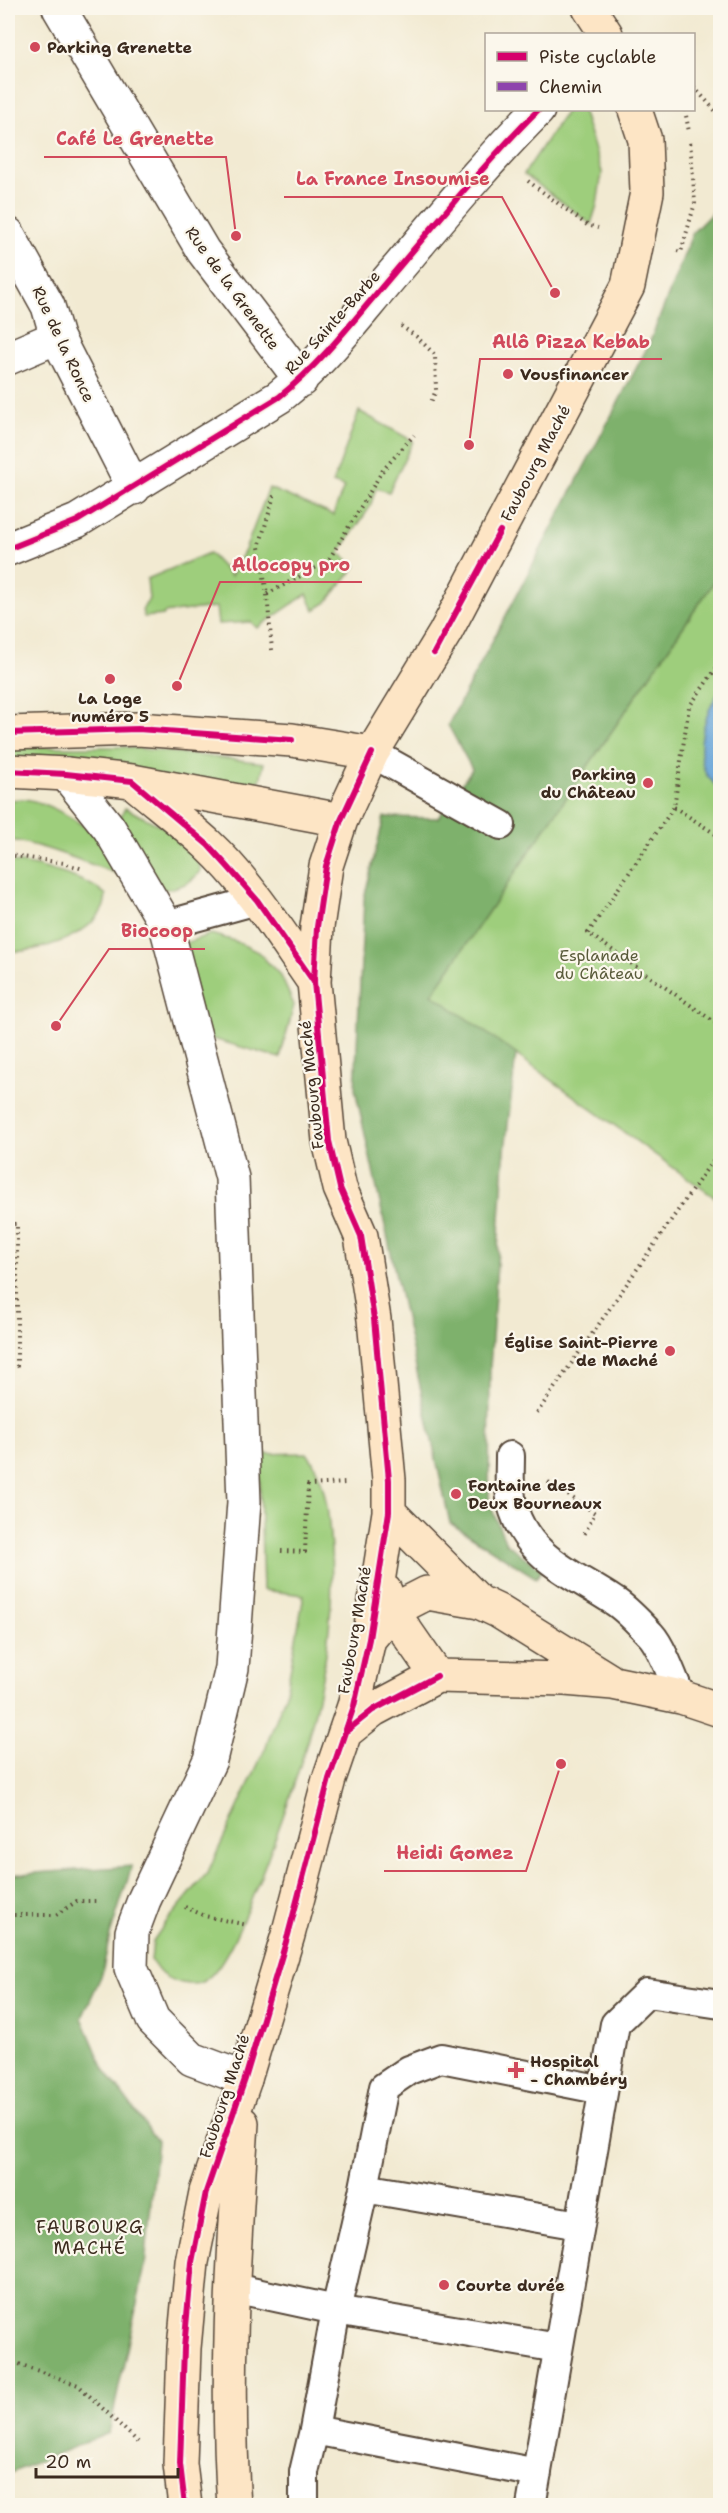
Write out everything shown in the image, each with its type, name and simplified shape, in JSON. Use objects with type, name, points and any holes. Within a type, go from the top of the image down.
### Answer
[{"type":"street","name":"Rue de la Grenette","points":[[59,8],[203,252],[301,380]]},
{"type":"street","points":[[589,8],[605,33]]},
{"type":"street","name":"Rue Sainte-Barbe","points":[[8,549],[76,521],[134,488],[279,397],[301,380],[369,304],[498,150],[537,111]]},
{"type":"street","name":"Faubourg Maché","points":[[185,2505],[180,2464],[183,2348],[192,2262],[206,2192],[245,2079],[288,1935],[329,1779],[348,1730],[369,1639],[390,1512],[374,1320],[361,1236],[340,1188],[329,1141],[314,982],[317,927],[326,866],[341,820],[372,753],[445,633],[627,286],[647,192],[645,140],[635,111]]},
{"type":"street","name":"Rue de la Ronce","points":[[8,234],[48,306],[57,337],[134,488]]},
{"type":"street","points":[[8,358],[57,337]]},
{"type":"street","points":[[8,733],[138,729],[292,740],[372,753]]},
{"type":"street","points":[[8,771],[132,781],[341,820]]},
{"type":"street","name":"Faubourg Maché","points":[[66,774],[109,828],[166,925],[232,1178],[244,1502],[232,1668],[210,1760],[146,1896],[132,1932],[130,1968],[153,2020],[192,2059],[245,2079]]},
{"type":"street","points":[[132,781],[208,845],[257,900],[314,982]]},
{"type":"street","points":[[390,1512],[479,1602]]},
{"type":"street","name":"Faubourg Maché","points":[[369,1639],[392,1611],[378,1574]]},
{"type":"street","points":[[437,1676],[392,1611],[427,1593],[479,1602],[511,1618],[613,1683]]},
{"type":"street","points":[[348,1730],[373,1710],[437,1676],[565,1679],[613,1683],[681,1697],[720,1710]]},
{"type":"street","name":"Faubourg Maché","points":[[234,2505],[230,2440],[233,2288],[245,2079]]},
{"type":"lane","points":[[372,753],[501,825]]},
{"type":"lane","points":[[166,925],[257,900]]},
{"type":"lane","points":[[510,1456],[510,1493],[514,1510],[525,1536],[539,1552],[562,1571],[616,1602],[653,1637],[681,1697]]},
{"type":"lane","points":[[531,2505],[615,2024],[647,1993],[720,2004]]},
{"type":"lane","points":[[304,2505],[304,2472],[384,2087],[409,2070],[441,2058],[603,2090]]},
{"type":"lane","points":[[364,2188],[579,2225]]},
{"type":"lane","points":[[233,2288],[336,2310],[558,2348]]},
{"type":"lane","points":[[314,2430],[537,2473]]},
{"type":"path","points":[[695,89],[720,116]]},
{"type":"path","points":[[369,304],[417,337],[435,355],[436,390],[430,405]]},
{"type":"path","points":[[267,594],[328,561],[384,470],[414,435]]},
{"type":"path","points":[[272,650],[267,594],[259,547],[275,492]]},
{"type":"path","points":[[720,663],[689,707],[674,807],[588,933],[720,1026]]},
{"type":"path","points":[[674,807],[720,837]]},
{"type":"path","points":[[8,855],[64,863],[144,888]]},
{"type":"path","points":[[537,1413],[720,1150]]},
{"type":"path","points":[[8,1224],[17,1224],[17,1366],[8,1368]]},
{"type":"path","points":[[510,1456],[595,1513],[584,1535]]},
{"type":"path","points":[[275,1551],[305,1552],[308,1485]]},
{"type":"path","points":[[8,1915],[56,1915],[77,1901],[146,1896],[205,1916],[288,1935]]},
{"type":"path","points":[[8,2360],[78,2385],[137,2442],[180,2441]]},
{"type":"green space","points":[[566,111],[582,111],[602,172],[597,205],[591,224],[524,174]]},
{"type":"green space","points":[[720,205],[720,573],[432,994],[516,1054],[504,1160],[490,1368],[489,1502],[506,1543],[542,1570],[536,1578],[450,1523],[355,1089],[364,898],[384,817],[438,818],[472,769],[448,725],[649,344],[693,232]]},
{"type":"green space","points":[[359,411],[413,441],[389,492],[376,488],[370,507],[339,553],[356,566],[326,603],[314,610],[307,594],[257,628],[251,622],[218,624],[216,607],[144,617],[142,610],[149,599],[147,579],[209,553],[231,576],[245,550],[269,488],[333,515],[344,487],[333,483]]},
{"type":"green space","name":"Esplanade du Château","points":[[720,573],[720,1190],[714,1197],[432,994]]},
{"type":"green space","points":[[8,747],[126,747],[264,763],[260,780],[243,788],[8,757]]},
{"type":"green space","points":[[24,799],[57,810],[92,832],[107,848],[119,874],[51,850],[10,840],[10,800]]},
{"type":"green space","points":[[125,808],[163,827],[192,848],[201,870],[197,875],[185,884],[163,890],[120,818]]},
{"type":"green space","points":[[8,862],[45,868],[87,883],[106,895],[104,907],[87,927],[75,935],[47,946],[8,951]]},
{"type":"green space","points":[[211,934],[235,941],[258,952],[281,976],[294,1005],[280,1058],[209,1038],[171,948]]},
{"type":"green space","points":[[307,1453],[321,1482],[326,1503],[332,1581],[323,1671],[314,1715],[273,1845],[234,1940],[211,1976],[198,1983],[182,1983],[163,1975],[151,1961],[153,1941],[208,1872],[265,1749],[286,1693],[304,1595],[263,1590],[259,1454]]},
{"type":"green space","points":[[132,1866],[110,1935],[102,1974],[82,2018],[104,2069],[157,2141],[145,2266],[109,2433],[8,2474],[8,1875]]},
{"type":"water","points":[[720,691],[720,777],[715,785],[706,774],[701,742],[706,719]]},
{"type":"cycle path","points":[[8,549],[77,521],[279,397],[333,345],[478,174],[537,111]]},
{"type":"cycle path","points":[[434,653],[500,531]]},
{"type":"cycle path","points":[[8,733],[138,729],[292,740]]},
{"type":"cycle path","points":[[185,2506],[180,2464],[184,2348],[192,2262],[206,2192],[245,2079],[288,1935],[329,1779],[354,1706],[369,1639],[389,1512],[389,1480],[374,1319],[361,1236],[340,1188],[329,1141],[314,982],[317,927],[326,866],[341,820],[372,753]]},
{"type":"cycle path","points":[[8,771],[132,781],[208,845],[229,868],[257,900],[314,982]]},
{"type":"cycle path","points":[[348,1730],[373,1710],[437,1676]]},
{"type":"place","name":"Parking Grenette","points":[[35,47]]},
{"type":"place","name":"Café Le Grenette","points":[[236,236]]},
{"type":"place","name":"La France Insoumise","points":[[555,293]]},
{"type":"place","name":"Vousfinancer","points":[[508,374]]},
{"type":"place","name":"Allô Pizza Kebab","points":[[469,445]]},
{"type":"place","name":"La Loge numéro 5","points":[[110,679]]},
{"type":"place","name":"Allocopy pro","points":[[177,686]]},
{"type":"place","name":"Parking du Château","points":[[648,783]]},
{"type":"place","name":"Biocoop","points":[[56,1026]]},
{"type":"place","name":"Église Saint-Pierre de Maché","points":[[670,1351]]},
{"type":"place","name":"Fontaine des Deux Bourneaux","points":[[456,1494]]},
{"type":"place","name":"Heidi Gomez","points":[[561,1764]]},
{"type":"place","name":"Hospital - Chambéry","points":[[516,2070]]},
{"type":"place","name":"Courte durée","points":[[444,2285]]},
{"type":"district","name":"FAUBOURG MACHÉ","points":[[90,2237]]}]
